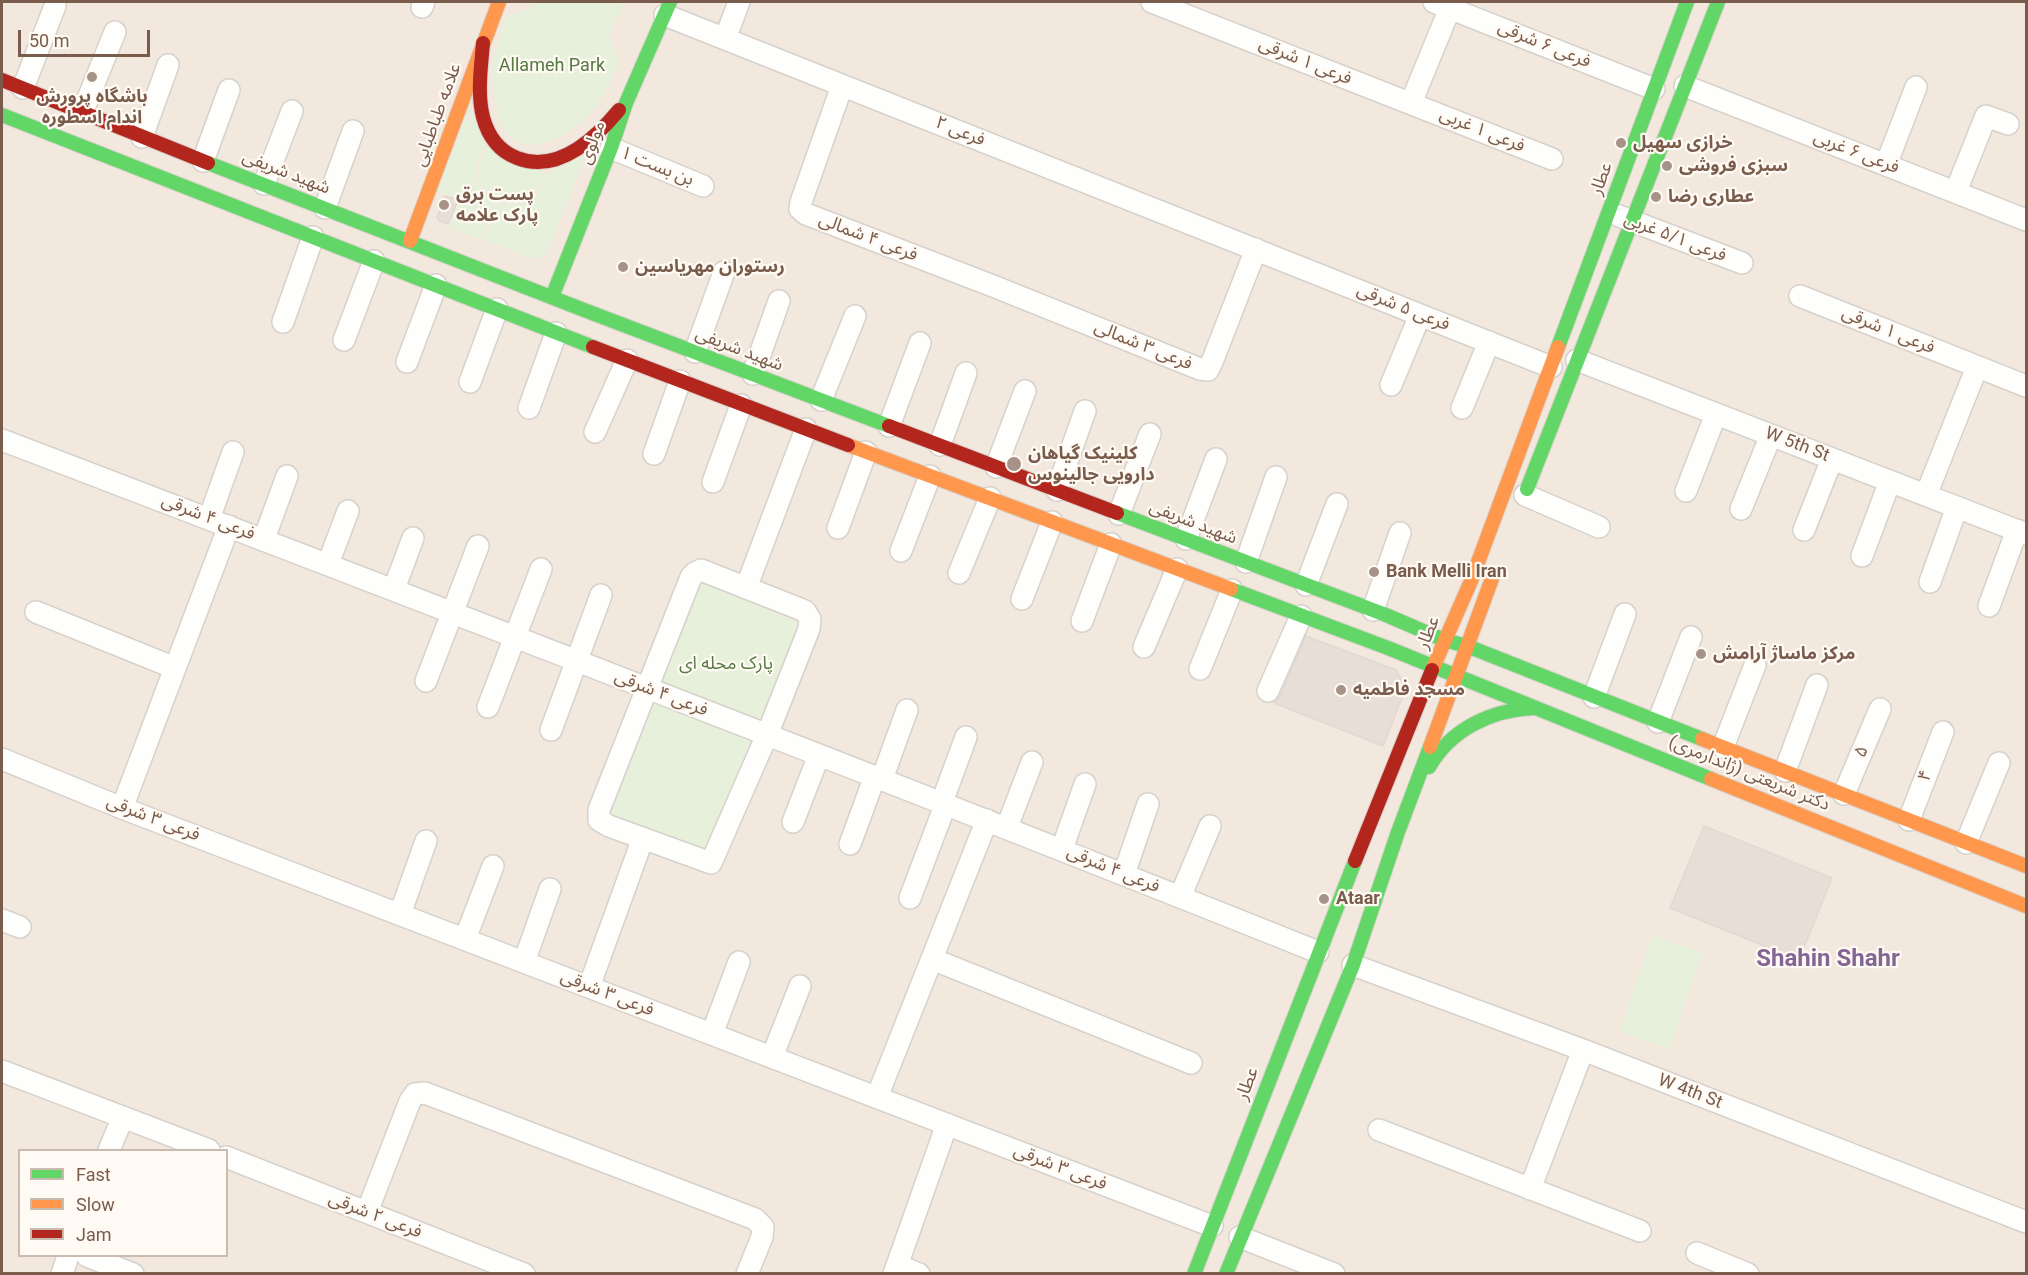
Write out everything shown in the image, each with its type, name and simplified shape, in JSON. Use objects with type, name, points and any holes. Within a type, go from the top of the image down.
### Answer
[{"type":"main road","name":"علامه طباطبایی","points":[[410,241],[499,2]]},
{"type":"main road","name":"عطار","points":[[1226,1274],[1240,1237],[1282,1093],[1318,952],[1444,640],[1471,581],[1688,2]]},
{"type":"main road","points":[[1523,500],[1718,2]]},
{"type":"main road","name":"مولوی","points":[[552,297],[611,148],[626,102],[667,8]]},
{"type":"main road","points":[[483,43],[480,83],[487,130],[504,151],[518,160],[533,164],[564,157],[602,130],[626,102]]},
{"type":"main road","name":"شهید شریفی","points":[[2,80],[203,161],[753,374],[772,399],[806,429],[1388,648],[1456,677]]},
{"type":"main road","points":[[62,138],[56,129],[57,118],[65,111],[79,111]]},
{"type":"main road","name":"شهید شریفی","points":[[2,115],[741,405],[772,399],[821,400],[1380,613],[1444,640],[1467,646]]},
{"type":"main road","name":"عطار","points":[[1194,1274],[1212,1226],[1353,965],[1398,832],[1498,565]]},
{"type":"main road","points":[[1445,607],[1453,602],[1471,581]]},
{"type":"main road","points":[[1490,585],[1489,635],[1493,647],[1516,666]]},
{"type":"main road","points":[[1380,613],[1419,617]]},
{"type":"main road","name":"دکتر شریعتی (ژاندارمری)","points":[[1467,646],[1516,666],[1603,713],[2026,906]]},
{"type":"main road","points":[[1388,648],[1409,674],[1421,698]]},
{"type":"main road","name":"دکتر شریعتی (ژاندارمری)","points":[[1456,677],[1539,708],[1603,713],[1658,722],[1966,843],[2026,864]]},
{"type":"main road","points":[[1398,832],[1428,768],[1442,748],[1478,721],[1517,708],[1539,708]]},
{"type":"street","points":[[725,39],[739,2]]},
{"type":"street","name":"فرعی ۱ شرقی","points":[[1152,2],[1411,104]]},
{"type":"street","points":[[1411,104],[1442,5]]},
{"type":"street","name":"فرعی ۶ شرقی","points":[[1442,5],[1654,89]]},
{"type":"street","points":[[23,88],[55,6]]},
{"type":"street","name":"فرعی ۲","points":[[667,8],[725,39],[1256,249]]},
{"type":"street","points":[[79,111],[115,32]]},
{"type":"street","points":[[142,137],[168,65]]},
{"type":"street","name":"فرعی ۴ شمالی","points":[[842,86],[800,209],[806,214],[993,286]]},
{"type":"street","name":"فرعی ۶ غربی","points":[[1685,86],[2026,219]]},
{"type":"street","points":[[1886,165],[1916,87]]},
{"type":"street","points":[[203,161],[229,90]]},
{"type":"street","name":"فرعی ۱ غربی","points":[[1411,104],[1552,159]]},
{"type":"street","points":[[264,184],[292,111]]},
{"type":"street","points":[[1956,191],[1986,116],[2008,124]]},
{"type":"street","points":[[326,208],[353,131]]},
{"type":"street","name":"بن بست ۱","points":[[611,148],[704,186]]},
{"type":"street","name":"فرعی ۵/۱ غربی","points":[[1609,212],[1742,263]]},
{"type":"street","points":[[283,322],[313,237]]},
{"type":"street","name":"فرعی ۳ شمالی","points":[[993,286],[1200,369],[1208,370],[1256,249]]},
{"type":"street","name":"فرعی ۵ شرقی","points":[[1256,249],[1551,367]]},
{"type":"street","points":[[344,339],[374,261]]},
{"type":"street","points":[[695,352],[724,272]]},
{"type":"street","points":[[407,362],[436,285]]},
{"type":"street","name":"فرعی ۱ شرقی","points":[[1800,296],[1977,367]]},
{"type":"street","points":[[753,374],[780,301]]},
{"type":"street","points":[[470,382],[497,309]]},
{"type":"street","points":[[1391,385],[1420,315]]},
{"type":"street","points":[[821,400],[855,316]]},
{"type":"street","points":[[530,408],[556,333]]},
{"type":"street","points":[[1462,408],[1489,342]]},
{"type":"street","points":[[889,426],[920,343]]},
{"type":"street","points":[[595,432],[627,360]]},
{"type":"street","name":"W 5th St","points":[[1577,360],[2022,532]]},
{"type":"street","points":[[1926,495],[1977,367],[2026,386]]},
{"type":"street","points":[[940,445],[966,373]]},
{"type":"street","points":[[654,454],[680,381]]},
{"type":"street","points":[[996,467],[1025,391]]},
{"type":"street","points":[[713,482],[741,405]]},
{"type":"street","points":[[1057,490],[1085,411]]},
{"type":"street","points":[[1686,491],[1716,414]]},
{"type":"street","points":[[746,588],[806,429]]},
{"type":"street","points":[[1119,514],[1150,434]]},
{"type":"street","points":[[1741,509],[1771,435]]},
{"type":"street","name":"فرعی ۴ شرقی","points":[[2,440],[944,802],[1318,952]]},
{"type":"street","points":[[122,808],[175,668],[219,522],[233,452]]},
{"type":"street","points":[[838,528],[866,452]]},
{"type":"street","points":[[1186,539],[1216,459]]},
{"type":"street","points":[[1804,531],[1832,459]]},
{"type":"street","points":[[264,539],[287,476]]},
{"type":"street","points":[[901,550],[930,476]]},
{"type":"street","points":[[1246,562],[1276,477]]},
{"type":"street","points":[[1862,556],[1890,481]]},
{"type":"street","points":[[959,573],[990,498]]},
{"type":"street","points":[[1523,500],[1599,527]]},
{"type":"street","points":[[1306,585],[1337,504]]},
{"type":"street","points":[[1930,582],[1957,507]]},
{"type":"street","points":[[328,564],[348,511]]},
{"type":"street","points":[[1022,599],[1052,522]]},
{"type":"street","points":[[1989,606],[2022,532]]},
{"type":"street","points":[[1380,613],[1400,533]]},
{"type":"street","points":[[394,589],[413,538]]},
{"type":"street","points":[[1082,621],[1111,544]]},
{"type":"street","points":[[426,681],[478,546]]},
{"type":"street","points":[[488,707],[541,569]]},
{"type":"street","points":[[1144,647],[1177,569]]},
{"type":"street","points":[[701,570],[746,588],[805,610],[810,619],[809,629],[767,735],[711,863],[609,826],[599,820],[599,810],[694,573],[701,570]]},
{"type":"street","points":[[1200,669],[1232,590]]},
{"type":"street","points":[[551,730],[601,595]]},
{"type":"street","points":[[36,612],[175,668]]},
{"type":"street","points":[[1603,713],[1625,614]]},
{"type":"street","points":[[1268,691],[1301,616]]},
{"type":"street","points":[[1658,722],[1691,637]]},
{"type":"street","points":[[1723,747],[1755,665]]},
{"type":"street","points":[[1785,771],[1817,685]]},
{"type":"street","name":"۵","points":[[1844,794],[1880,709]]},
{"type":"street","points":[[850,844],[907,711]]},
{"type":"street","name":"۴","points":[[1909,820],[1943,732]]},
{"type":"street","points":[[910,898],[966,737]]},
{"type":"street","points":[[793,822],[819,755]]},
{"type":"street","name":"فرعی ۳ شرقی","points":[[2,759],[122,808],[1212,1226]]},
{"type":"street","points":[[877,1097],[932,959],[997,824],[1032,762]]},
{"type":"street","points":[[1966,843],[1999,763]]},
{"type":"street","points":[[1062,849],[1085,784]]},
{"type":"street","points":[[1124,874],[1148,804]]},
{"type":"street","points":[[1180,897],[1210,826]]},
{"type":"street","points":[[589,987],[643,838]]},
{"type":"street","points":[[400,914],[426,841]]},
{"type":"street","points":[[465,939],[493,866]]},
{"type":"street","points":[[524,962],[550,889]]},
{"type":"street","points":[[932,959],[1191,1063]]},
{"type":"street","points":[[712,1034],[739,962]]},
{"type":"street","name":"W 4th St","points":[[1353,965],[1583,1050],[2026,1222]]},
{"type":"street","points":[[772,1058],[800,986]]},
{"type":"street","points":[[1530,1189],[1583,1050]]},
{"type":"street","points":[[2,1071],[206,1149]]},
{"type":"street","points":[[367,1212],[410,1101],[415,1094],[425,1093],[755,1219],[763,1227],[762,1237],[747,1274]]},
{"type":"street","points":[[109,1149],[123,1117]]},
{"type":"street","points":[[919,1274],[895,1269],[947,1124]]},
{"type":"street","points":[[1379,1130],[1640,1231]]},
{"type":"street","name":"فرعی ۲ شرقی","points":[[228,1158],[525,1274]]},
{"type":"street","points":[[1240,1237],[1334,1274]]},
{"type":"street","points":[[1697,1253],[1748,1274]]},
{"type":"street","points":[[62,1274],[68,1257]]},
{"type":"street","points":[[90,1257],[133,1274]]},
{"type":"shaded area","points":[[2,2],[2026,2],[2026,1273],[2,1274]]},
{"type":"green space","name":"Allameh Park","points":[[534,2],[624,2],[609,38],[620,60],[609,86],[594,109],[584,120],[557,138],[542,143],[528,144],[515,140],[505,130],[498,113],[493,90],[492,67],[505,17],[531,9]]},
{"type":"green space","name":"Allameh Park","points":[[470,109],[486,145],[478,161],[477,176],[483,189],[495,202],[480,239],[448,227],[458,200],[436,191]]},
{"type":"green space","points":[[488,146],[545,174],[535,191],[523,201],[509,204],[496,200],[486,192],[480,179],[480,164]]},
{"type":"green space","points":[[588,150],[546,255],[535,259],[483,240],[496,203],[509,205],[525,203],[539,192],[547,175]]},
{"type":"green space","name":"پارک محله ای","points":[[698,579],[803,625],[707,854],[608,816]]},
{"type":"green space","points":[[1653,935],[1703,953],[1669,1049],[1619,1031]]},
{"type":"building","name":"پست برق پارک علامه","points":[[445,196],[458,200],[448,224],[439,221],[437,217]]},
{"type":"building","name":"مسجد فاطمیه","points":[[1306,636],[1396,670],[1403,682],[1403,695],[1383,746],[1274,703],[1280,696]]},
{"type":"building","points":[[1704,826],[1832,878],[1799,960],[1670,908]]},
{"type":"traffic: fast","points":[[552,297],[611,148],[626,103],[670,2]]},
{"type":"traffic: fast","points":[[1558,347],[1687,2]]},
{"type":"traffic: fast","points":[[1527,489],[1718,2]]},
{"type":"traffic: fast","points":[[2,115],[593,347]]},
{"type":"traffic: fast","points":[[208,163],[889,426]]},
{"type":"traffic: fast","points":[[1117,513],[1386,615],[1444,640],[1467,646],[1702,739]]},
{"type":"traffic: fast","points":[[1231,589],[1388,648],[1711,779]]},
{"type":"traffic: fast","points":[[1429,767],[1449,742],[1474,724],[1503,713],[1534,708]]},
{"type":"traffic: fast","points":[[1226,1274],[1353,965],[1398,832],[1430,747]]},
{"type":"traffic: fast","points":[[1194,1274],[1355,861]]},
{"type":"traffic: slow","points":[[410,241],[499,2]]},
{"type":"traffic: slow","points":[[1432,670],[1471,581],[1558,347]]},
{"type":"traffic: slow","points":[[848,445],[1231,589]]},
{"type":"traffic: slow","points":[[1430,747],[1493,576]]},
{"type":"traffic: slow","points":[[1702,739],[2026,866]]},
{"type":"traffic: slow","points":[[1711,779],[2026,906]]},
{"type":"traffic: jam","points":[[483,43],[480,89],[483,117],[495,142],[517,158],[532,162],[547,161],[574,151],[599,132],[619,110]]},
{"type":"traffic: jam","points":[[2,80],[208,163]]},
{"type":"traffic: jam","points":[[593,347],[848,445]]},
{"type":"traffic: jam","points":[[889,426],[1117,513]]},
{"type":"traffic: jam","points":[[1355,861],[1432,670]]},
{"type":"place","name":"باشگاه پرورش اندام اسطوره","points":[[92,77]]},
{"type":"place","name":"خرازی سهیل","points":[[1621,143]]},
{"type":"place","name":"سبزی فروشی","points":[[1667,166]]},
{"type":"place","name":"عطاری رضا","points":[[1656,197]]},
{"type":"place","name":"پست برق پارک علامه","points":[[444,205]]},
{"type":"place","name":"رستوران مهریاسین","points":[[623,267]]},
{"type":"place","name":"کلینیک گیاهان دارویی جالینوس","points":[[1014,464]]},
{"type":"place","name":"Bank Melli Iran","points":[[1374,572]]},
{"type":"place","name":"مرکز ماساژ آرامش","points":[[1701,654]]},
{"type":"place","name":"مسجد فاطمیه","points":[[1341,690]]},
{"type":"place","name":"Ataar","points":[[1324,899]]},
{"type":"district","name":"Shahin Shahr","points":[[1828,960]]}]
